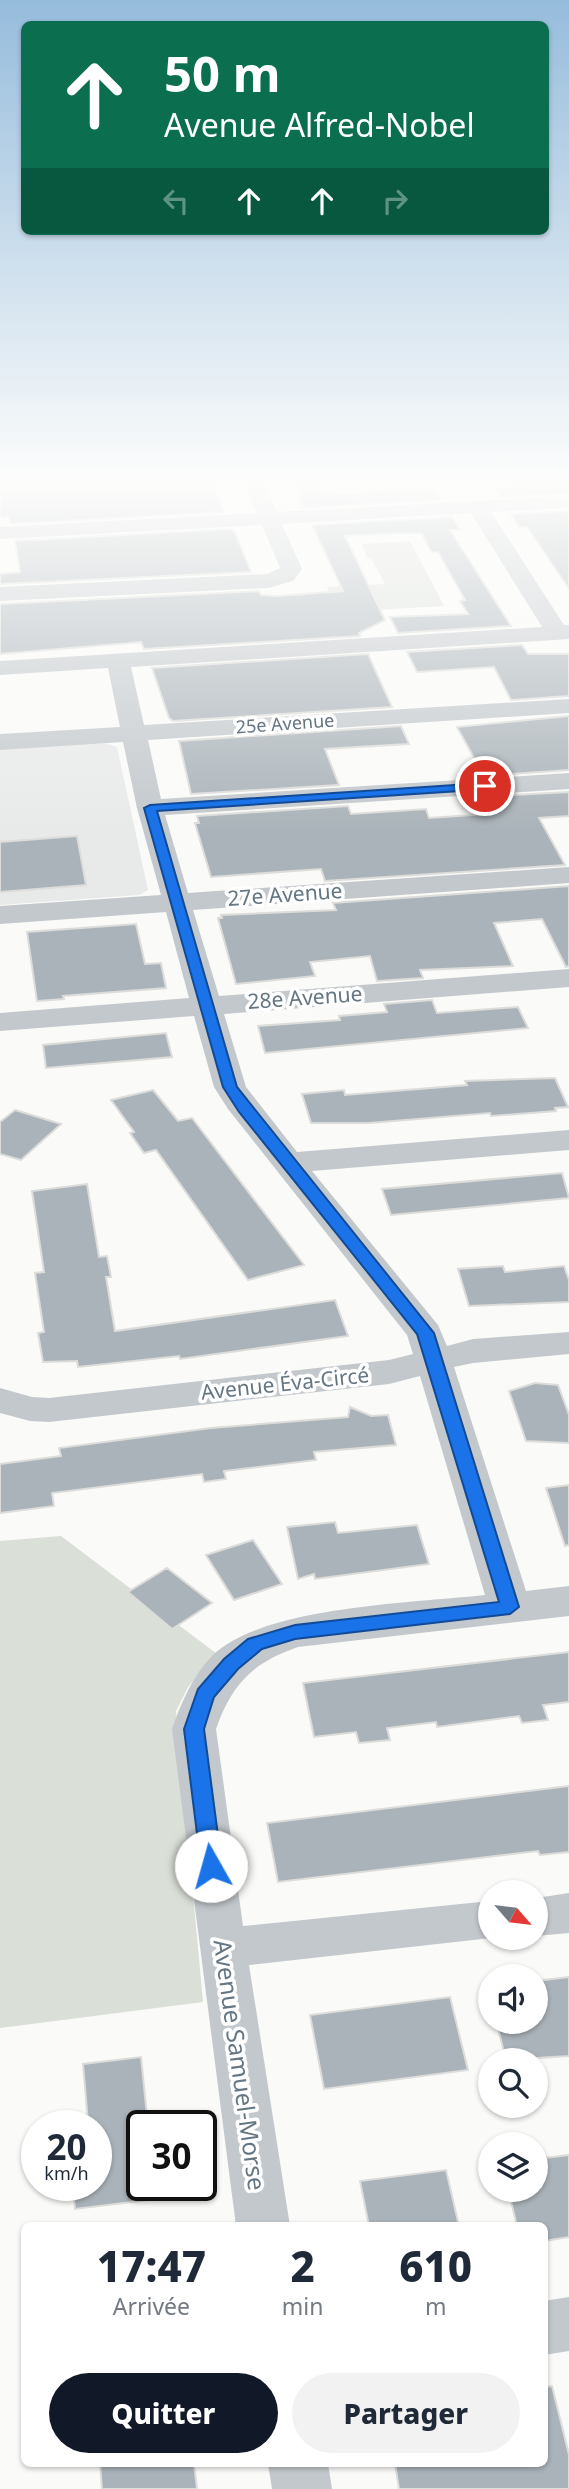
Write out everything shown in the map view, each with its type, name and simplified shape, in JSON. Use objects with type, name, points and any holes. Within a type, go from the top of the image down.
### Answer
[{"type":"street","points":[[540,599],[563,633]]},
{"type":"street","points":[[0,668],[563,633]]},
{"type":"street","points":[[118,661],[150,808],[222,1065],[236,1099],[425,1333],[510,1607]]},
{"type":"street","name":"25e Avenue","points":[[0,741],[569,706]]},
{"type":"street","points":[[150,808],[569,781]]},
{"type":"street","name":"27e Avenue","points":[[0,915],[569,875]]},
{"type":"street","name":"28e Avenue","points":[[0,1022],[569,978]]},
{"type":"street","points":[[289,1163],[569,1140]]},
{"type":"street","name":"Avenue Éva-Circé","points":[[0,1400],[30,1409],[48,1410],[389,1373],[473,1351],[569,1343]]},
{"type":"street","name":"Avenue Samuel-Morse","points":[[262,2222],[222,1948],[194,1729],[205,1694],[231,1664],[255,1644],[295,1632],[569,1601]]},
{"type":"street","points":[[548,1916],[569,1913]]},
{"type":"street","points":[[222,1948],[478,1922]]},
{"type":"street","points":[[548,2327],[569,2324]]},
{"type":"street","points":[[298,2467],[302,2489]]},
{"type":"shaded area","points":[[332,599],[440,599],[444,606],[338,612]]},
{"type":"shaded area","points":[[104,743],[117,747],[148,890],[139,895],[0,905],[0,749]]},
{"type":"shaded area","points":[[61,1536],[217,1654],[188,1687],[176,1711],[203,2002],[0,2028],[0,1541]]},
{"type":"building","points":[[97,599],[375,599],[385,620],[359,633],[360,636],[144,649],[141,642],[0,654],[0,604]]},
{"type":"building","points":[[494,599],[511,626],[398,633],[390,617],[468,614],[460,601]]},
{"type":"building","points":[[522,645],[528,654],[569,654],[569,696],[511,700],[494,667],[417,672],[407,652]]},
{"type":"building","points":[[368,654],[392,707],[173,721],[169,718],[152,668]]},
{"type":"building","points":[[569,716],[569,770],[484,776],[457,727]]},
{"type":"building","points":[[401,726],[409,744],[325,749],[339,785],[191,794],[179,741]]},
{"type":"building","points":[[569,792],[569,816],[539,818],[565,865],[325,881],[321,869],[211,877],[195,823],[199,823],[197,816],[348,806],[351,814],[426,809],[429,818],[485,814],[479,803],[498,801],[496,796]]},
{"type":"building","points":[[77,836],[86,885],[0,892],[0,842]]},
{"type":"building","points":[[569,886],[569,966],[566,967],[542,919],[494,923],[513,966],[420,970],[423,978],[377,981],[370,956],[310,962],[315,976],[236,984],[218,918],[222,918],[221,915],[336,910],[333,903]]},
{"type":"building","points":[[136,924],[145,964],[161,963],[166,988],[63,996],[64,999],[37,1001],[27,932]]},
{"type":"building","points":[[432,1000],[437,1013],[518,1007],[528,1028],[265,1053],[258,1026],[340,1020],[339,1016],[387,1012],[384,1004]]},
{"type":"building","points":[[166,1033],[172,1057],[46,1068],[43,1045]]},
{"type":"building","points":[[555,1078],[568,1107],[555,1108],[556,1111],[491,1116],[490,1113],[369,1123],[311,1123],[302,1094],[344,1090],[345,1095],[467,1085],[465,1081]]},
{"type":"building","points":[[153,1090],[178,1121],[192,1118],[304,1265],[248,1280],[156,1150],[144,1153],[130,1133],[134,1132],[111,1100]]},
{"type":"building","points":[[15,1110],[61,1124],[21,1160],[0,1154],[0,1122]]},
{"type":"building","points":[[562,1173],[569,1198],[391,1215],[382,1189]]},
{"type":"building","points":[[87,1184],[99,1257],[107,1256],[111,1277],[106,1277],[115,1331],[335,1300],[348,1336],[180,1359],[179,1356],[78,1367],[77,1361],[43,1362],[38,1333],[44,1332],[35,1273],[44,1272],[32,1191]]},
{"type":"building","points":[[503,1266],[505,1272],[564,1266],[569,1280],[569,1302],[469,1306],[458,1269]]},
{"type":"building","points":[[535,1383],[558,1385],[569,1415],[569,1443],[526,1441],[509,1391]]},
{"type":"building","points":[[350,1407],[371,1416],[388,1415],[396,1445],[314,1452],[316,1460],[224,1471],[226,1479],[204,1482],[202,1474],[52,1493],[54,1506],[0,1513],[0,1464],[61,1456],[59,1448],[211,1428],[348,1417]]},
{"type":"building","points":[[569,1485],[569,1545],[565,1546],[546,1488]]},
{"type":"building","points":[[335,1522],[338,1533],[417,1525],[429,1564],[315,1579],[314,1574],[298,1579],[287,1527]]},
{"type":"building","points":[[253,1540],[282,1584],[234,1600],[206,1555]]},
{"type":"building","points":[[167,1568],[212,1603],[172,1629],[128,1592]]},
{"type":"building","points":[[569,1652],[569,1702],[543,1705],[548,1720],[522,1723],[519,1716],[437,1727],[436,1722],[387,1728],[390,1740],[359,1743],[356,1732],[314,1737],[303,1683]]},
{"type":"building","points":[[569,1786],[569,1852],[540,1855],[538,1851],[278,1882],[267,1823]]},
{"type":"building","points":[[569,1977],[569,2056],[548,2057],[548,2048],[503,2048],[499,2034],[548,2034],[548,1980]]},
{"type":"building","points":[[450,1997],[468,2070],[324,2089],[310,2015]]},
{"type":"building","points":[[141,2057],[146,2110],[126,2110],[126,2201],[140,2201],[75,2209],[74,2201],[112,2201],[112,2110],[87,2110],[83,2064]]},
{"type":"building","points":[[569,2155],[569,2237],[548,2240],[548,2222],[516,2222],[511,2202],[548,2202],[548,2158]]},
{"type":"building","points":[[446,2170],[458,2222],[368,2222],[360,2181]]},
{"type":"building","points":[[548,2386],[552,2386],[569,2455],[569,2489],[399,2489],[395,2467],[548,2467]]},
{"type":"building","points":[[100,2467],[194,2467],[197,2489],[102,2489]]},
{"type":"route","points":[[211,1866],[194,1729],[205,1694],[231,1664],[255,1644],[295,1632],[510,1607],[425,1333],[236,1099],[230,1087],[150,808],[485,786]]}]
